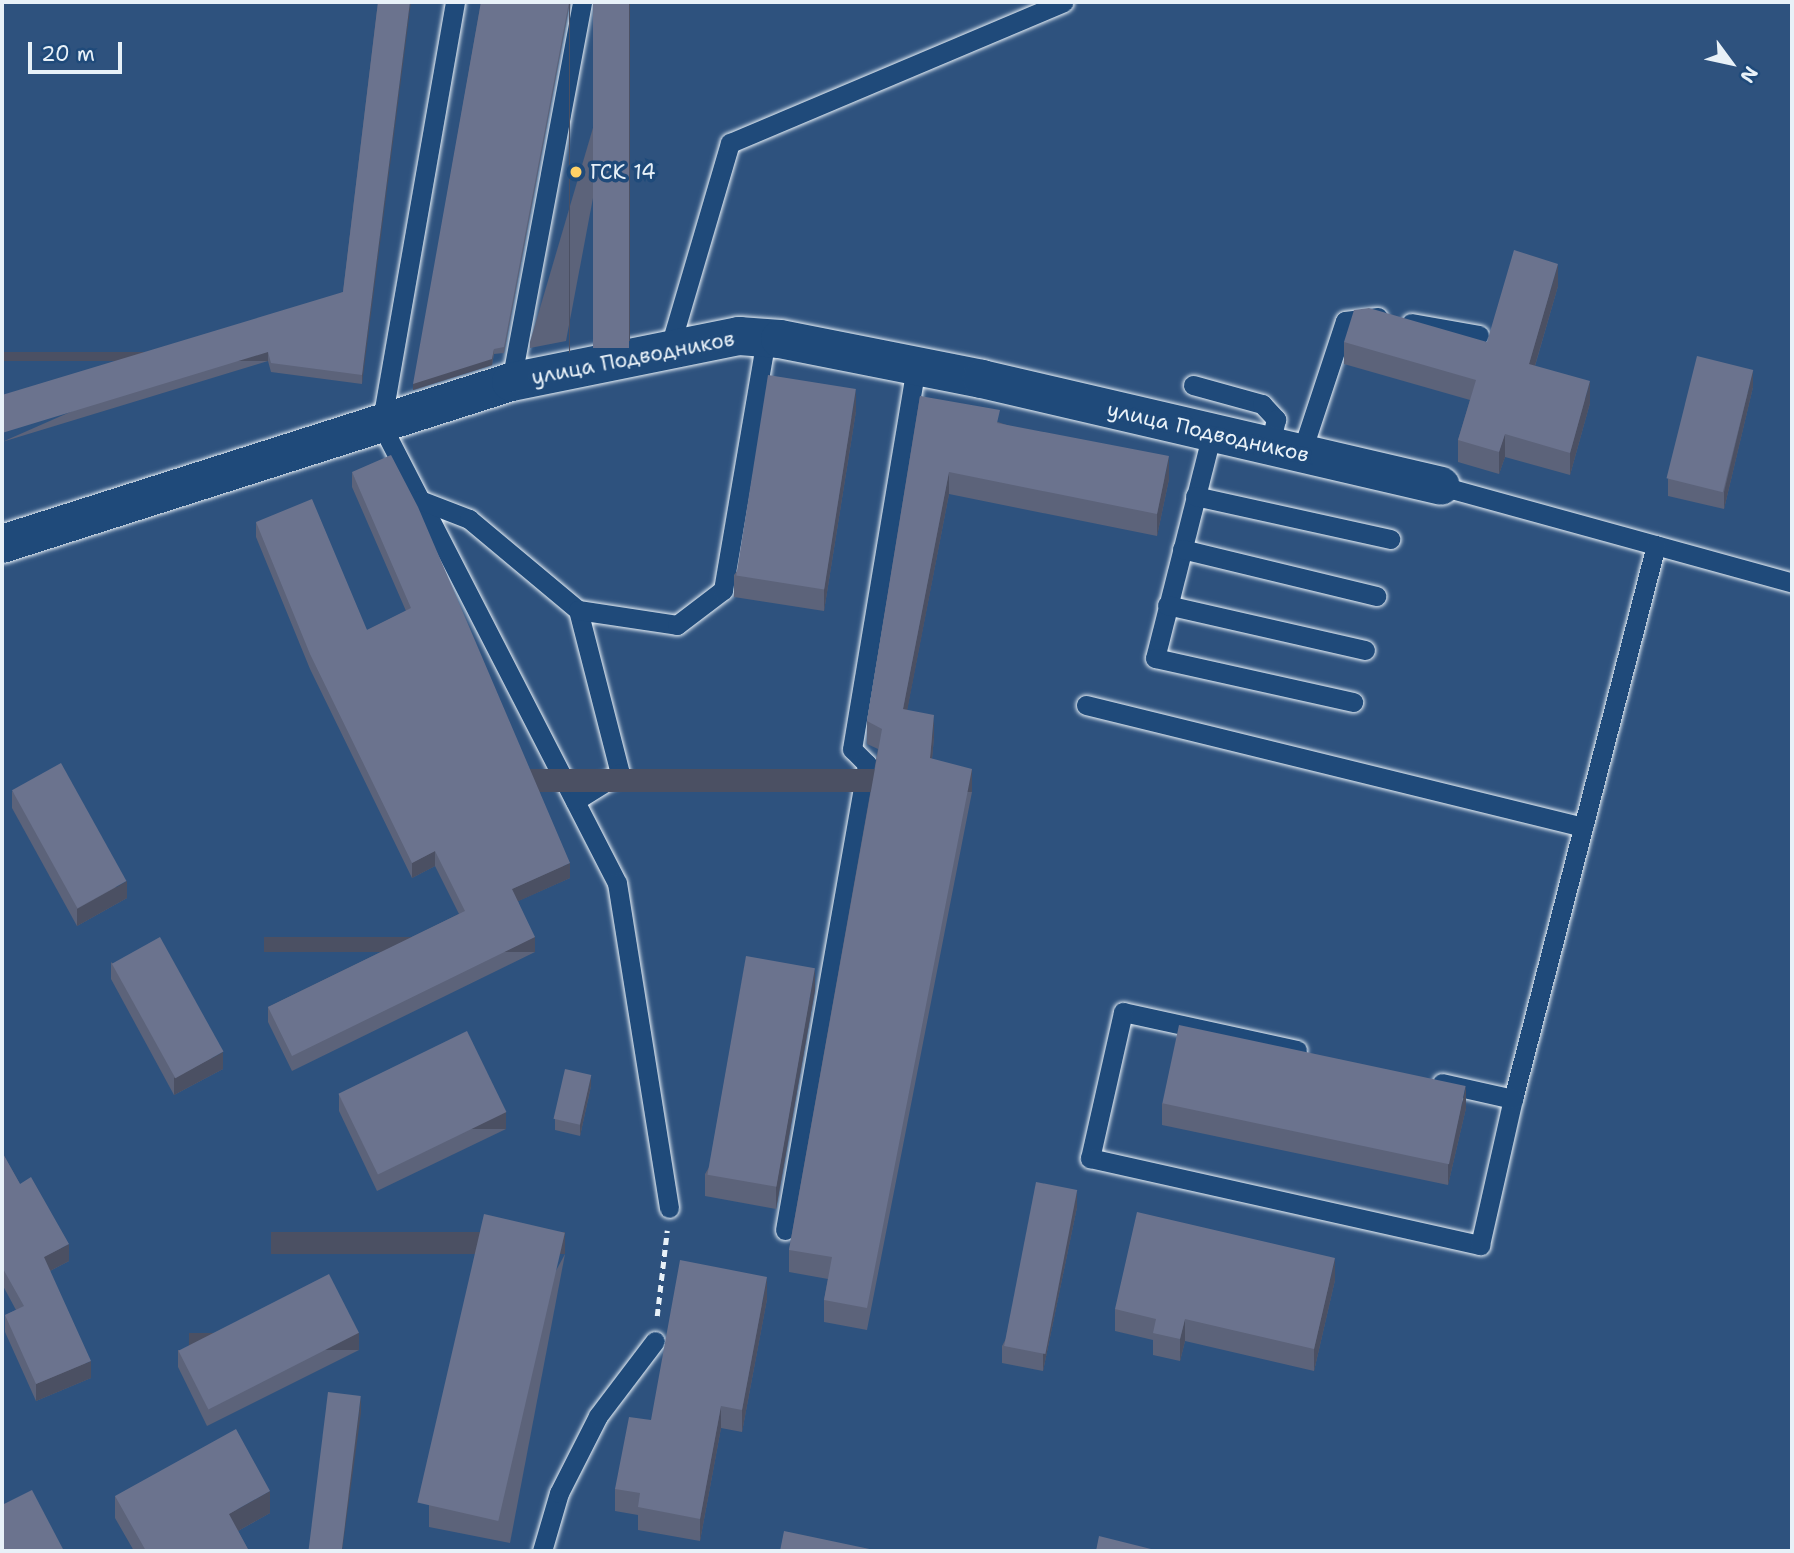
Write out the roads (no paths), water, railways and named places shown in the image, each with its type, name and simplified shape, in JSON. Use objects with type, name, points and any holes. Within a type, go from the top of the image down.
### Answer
[{"type":"street","name":"улица Подводников","points":[[2,544],[512,383],[739,336],[766,338],[916,366],[1441,486]]},
{"type":"lane","points":[[455,2],[382,424],[617,883],[669,1208]]},
{"type":"lane","points":[[512,383],[582,2]]},
{"type":"lane","points":[[669,350],[730,143],[1063,2]]},
{"type":"lane","points":[[1286,450],[1345,321],[1378,317],[1479,335]]},
{"type":"lane","points":[[420,499],[469,519],[578,610],[677,625],[723,590],[766,338]]},
{"type":"lane","points":[[785,1230],[867,764],[852,749],[916,366]]},
{"type":"lane","points":[[1193,385],[1262,404],[1276,419],[1286,450]]},
{"type":"lane","points":[[1212,433],[1155,658],[1353,702]]},
{"type":"lane","points":[[1441,486],[1792,583]]},
{"type":"lane","points":[[1195,496],[1390,539]]},
{"type":"lane","points":[[1311,1054],[1123,1012],[1090,1158],[1480,1245],[1513,1099],[1656,545]]},
{"type":"lane","points":[[1182,549],[1376,596]]},
{"type":"lane","points":[[1167,606],[1365,650]]},
{"type":"lane","points":[[575,801],[620,773],[578,610]]},
{"type":"lane","points":[[1086,705],[1583,827]]},
{"type":"lane","points":[[1419,1078],[1513,1099]]},
{"type":"lane","points":[[542,1551],[559,1493],[597,1416],[654,1341]]},
{"type":"place","name":"ГСК 14","points":[[576,172]]}]
